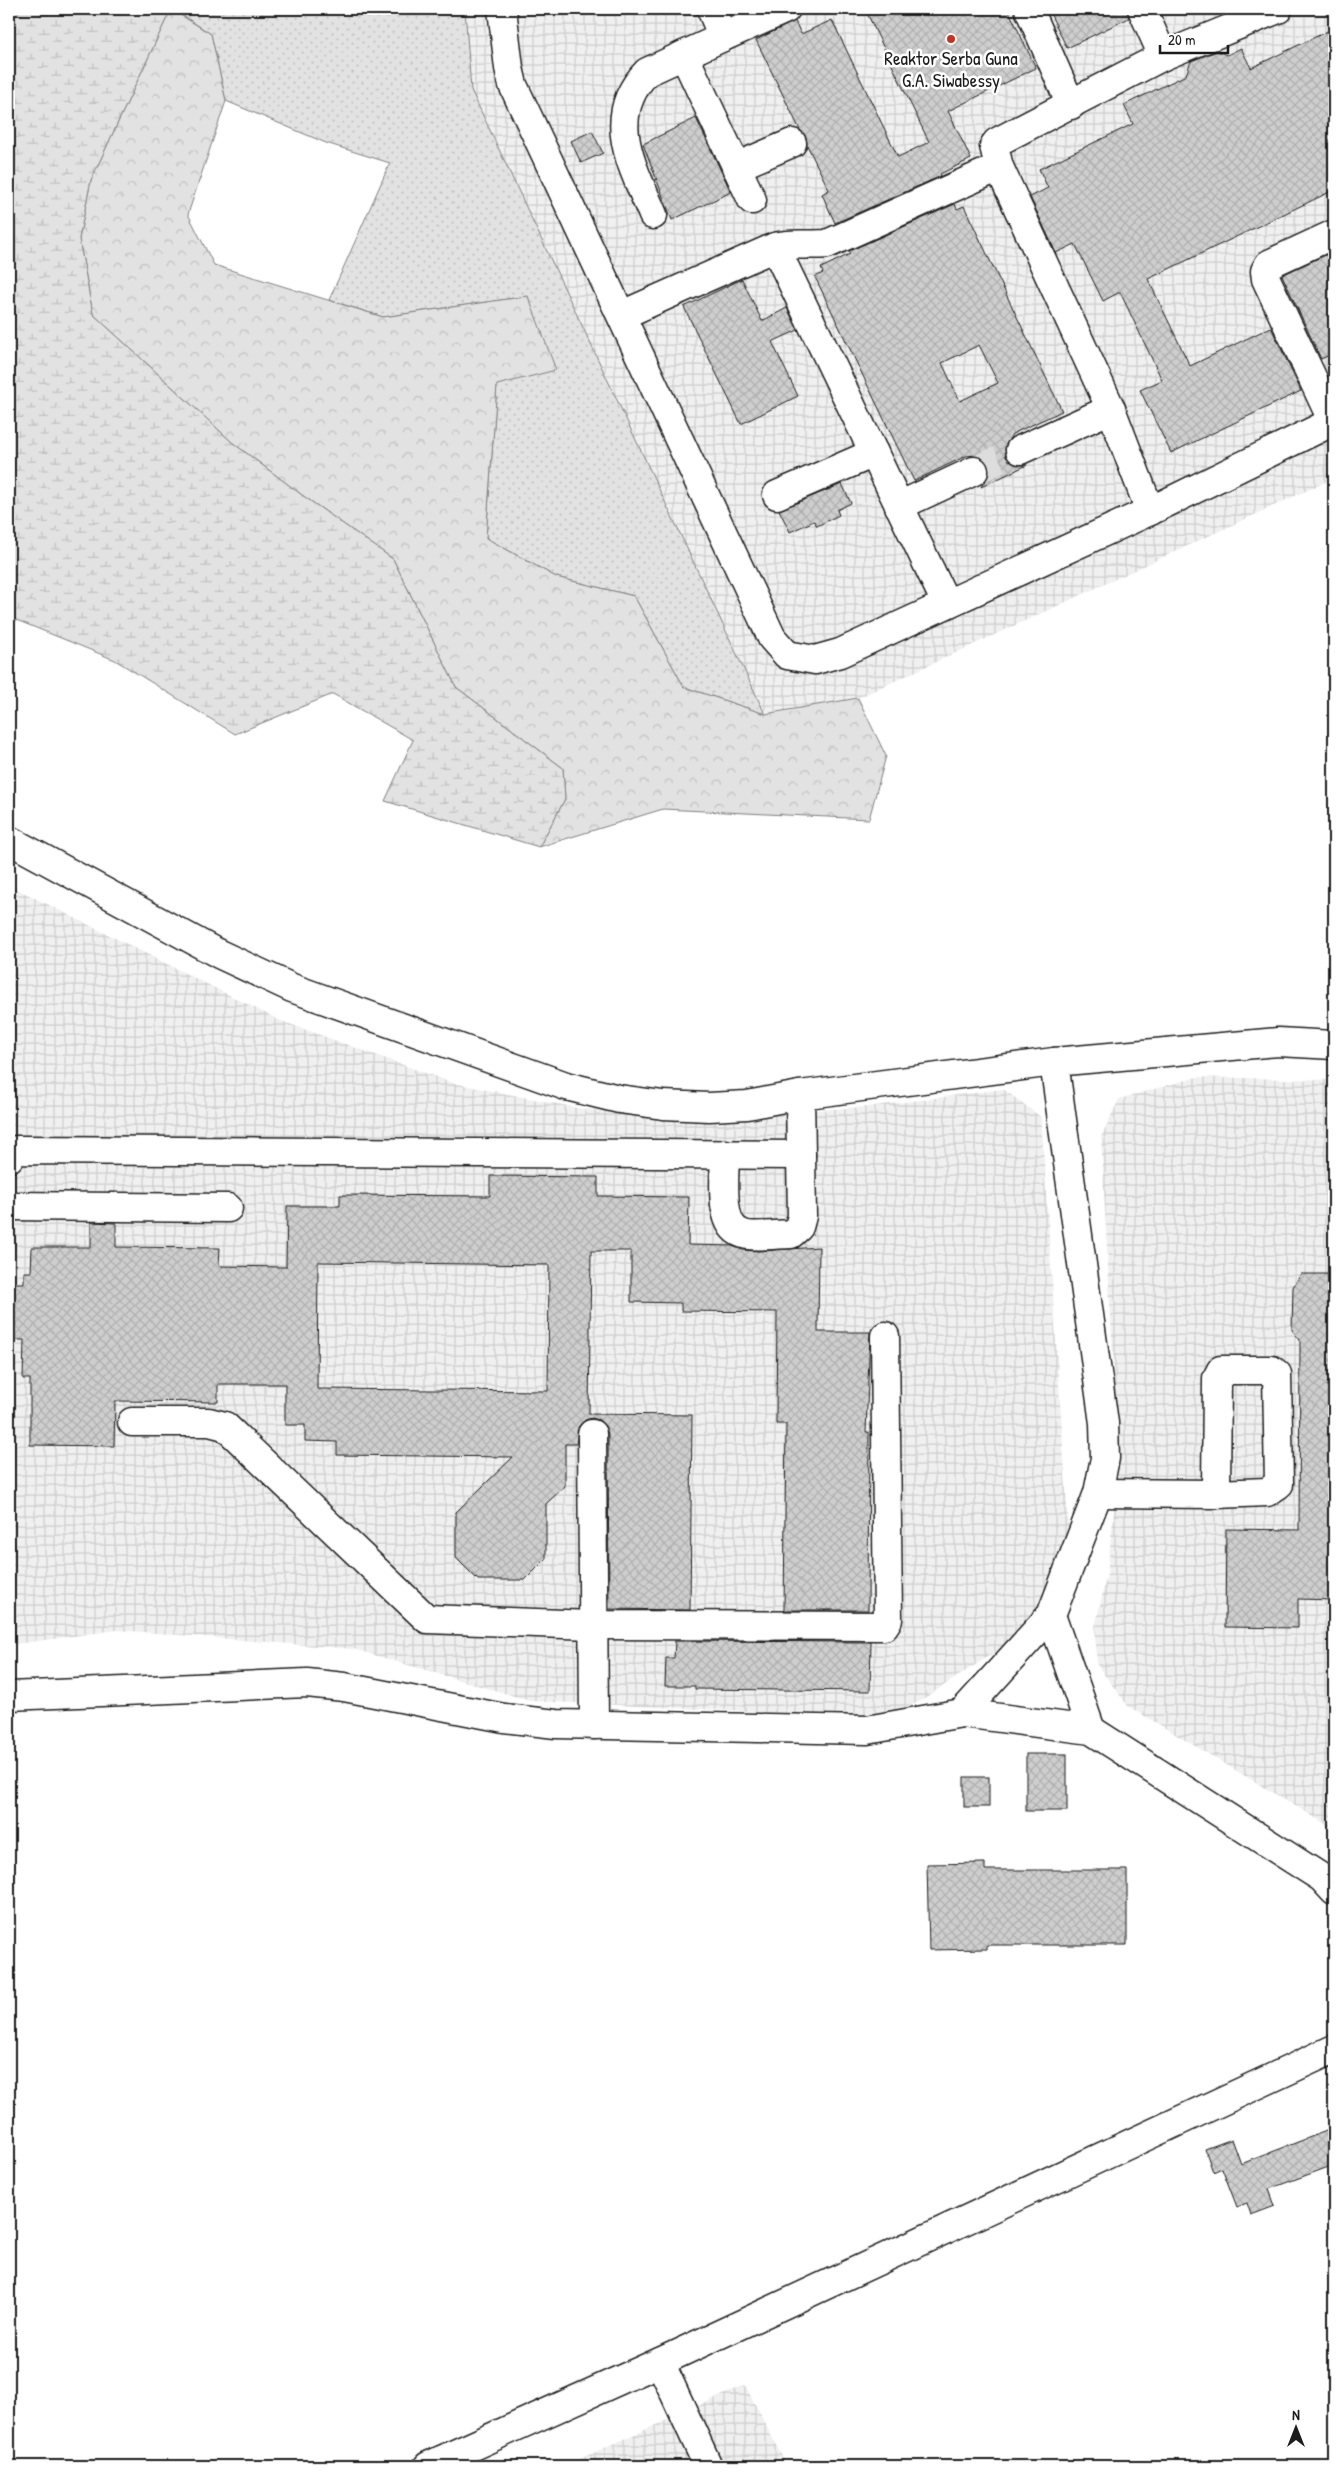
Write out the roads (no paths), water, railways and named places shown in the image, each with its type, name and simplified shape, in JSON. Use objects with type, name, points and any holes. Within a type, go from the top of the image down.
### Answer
[{"type":"lane","points":[[502,9],[509,68],[513,85],[772,638],[787,655],[815,660],[840,653],[1150,511],[1334,422],[1266,279],[1265,271],[1269,264],[1334,234]]},
{"type":"lane","points":[[711,9],[723,37]]},
{"type":"lane","points":[[653,215],[628,157],[624,126],[625,109],[637,81],[647,72],[786,9]]},
{"type":"lane","points":[[1029,9],[1071,105]]},
{"type":"lane","points":[[1142,9],[1164,56]]},
{"type":"lane","points":[[1150,511],[1110,409],[999,167],[994,146],[997,142],[1164,56],[1278,9]]},
{"type":"lane","points":[[684,55],[752,200]]},
{"type":"lane","points":[[736,167],[792,143]]},
{"type":"lane","points":[[622,315],[775,246],[827,244],[999,167]]},
{"type":"lane","points":[[775,246],[946,603]]},
{"type":"lane","points":[[1020,450],[1110,409]]},
{"type":"lane","points":[[777,495],[874,453]]},
{"type":"lane","points":[[899,506],[974,471]]},
{"type":"lane","points":[[9,840],[219,954],[292,988],[566,1086],[619,1098],[663,1105],[709,1108],[747,1105],[800,1095],[1054,1062],[1278,1042],[1334,1045]]},
{"type":"lane","points":[[962,1713],[1051,1615],[1098,1493],[1104,1458],[1104,1423],[1054,1062]]},
{"type":"lane","points":[[725,1154],[726,1213],[731,1227],[742,1234],[791,1234],[799,1227],[802,1216],[800,1095]]},
{"type":"lane","points":[[9,1158],[11,1153],[16,1150],[801,1155]]},
{"type":"lane","points":[[9,1206],[228,1208]]},
{"type":"lane","points":[[132,1422],[209,1422],[224,1426],[427,1619],[592,1625],[884,1626],[888,1620],[885,1336]]},
{"type":"lane","points":[[1098,1493],[1216,1494],[1268,1492],[1279,1484],[1277,1374],[1272,1370],[1221,1370],[1217,1378],[1216,1494]]},
{"type":"lane","points":[[592,1434],[594,1725]]},
{"type":"lane","points":[[1051,1615],[1092,1730]]},
{"type":"lane","points":[[9,1696],[307,1683],[344,1687],[531,1722],[867,1730],[962,1713],[1092,1730],[1322,1878],[1334,1891]]},
{"type":"lane","points":[[428,2466],[660,2362],[1334,2049]]},
{"type":"lane","points":[[660,2362],[708,2466]]},
{"type":"tunnel","points":[[974,471],[1020,450]]},
{"type":"place","name":"Reaktor Serba Guna G.A. Siwabessy","points":[[951,39]]}]
